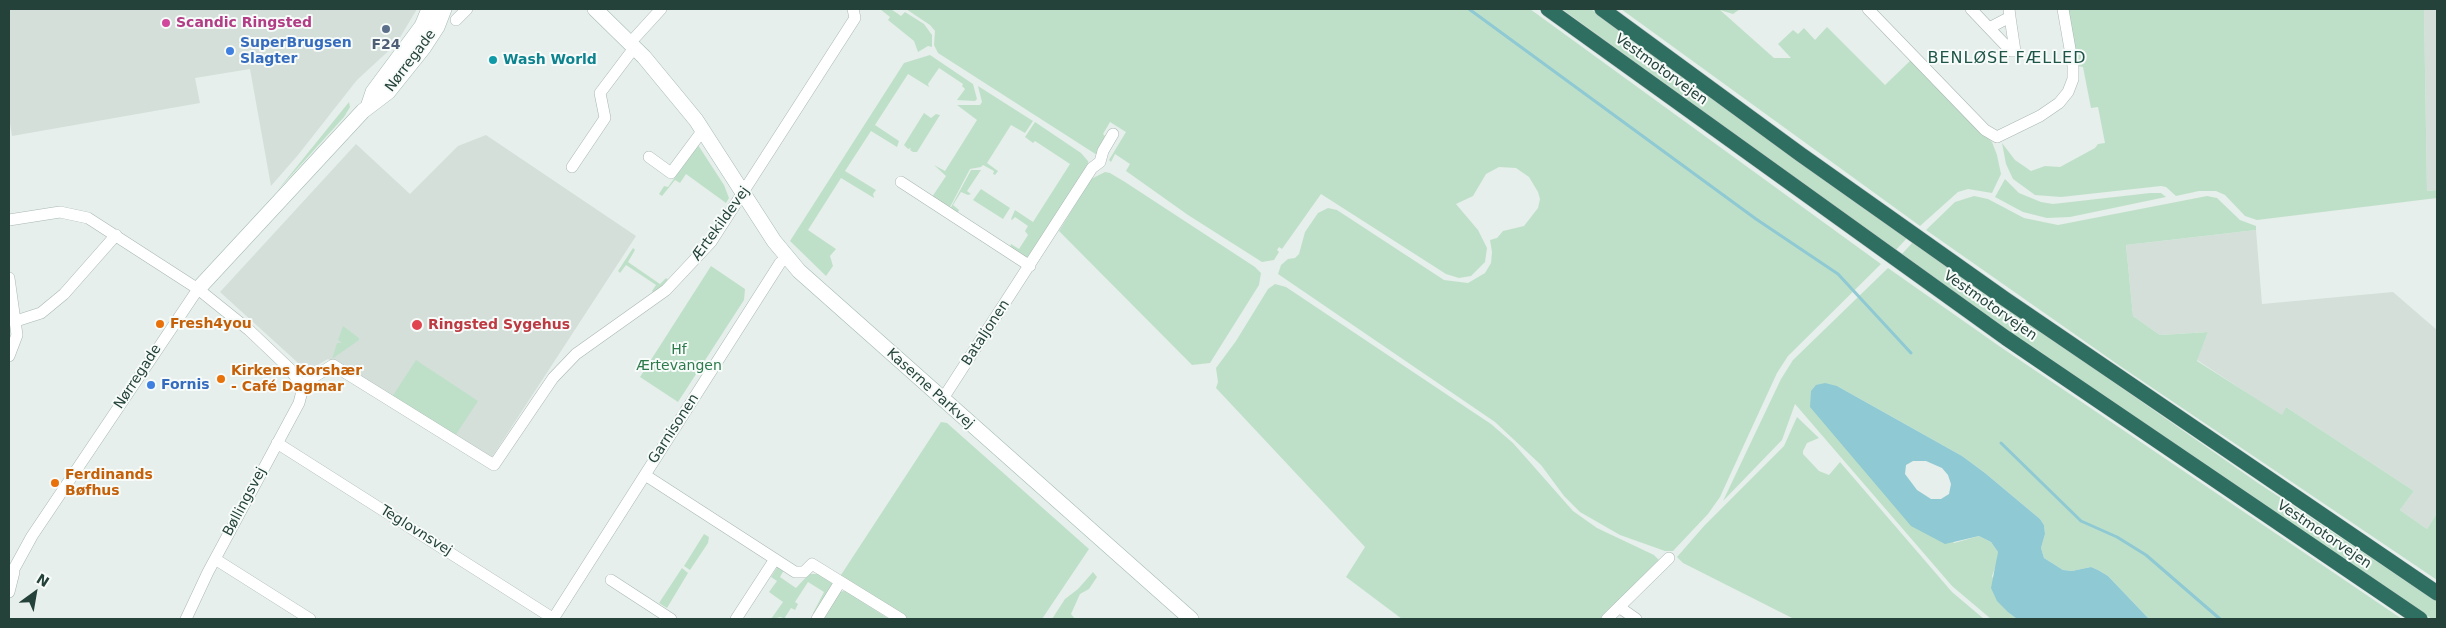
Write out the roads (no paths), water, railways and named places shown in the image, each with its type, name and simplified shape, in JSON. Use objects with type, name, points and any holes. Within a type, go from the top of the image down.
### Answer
[{"type":"highway","name":"Vestmotorvejen","points":[[1548,9],[2006,338],[2420,619]]},
{"type":"highway","name":"Vestmotorvejen","points":[[1602,9],[1800,154],[2005,300],[2437,593]]},
{"type":"street","name":"Nørregade","points":[[369,104],[373,92],[422,26],[429,9]]},
{"type":"street","name":"Nørregade","points":[[9,592],[14,578],[12,573],[32,536],[198,289],[369,104],[384,97],[437,26],[444,9]]},
{"type":"street","points":[[456,20],[467,9]]},
{"type":"street","name":"Kaserne Parkvej","points":[[595,9],[632,45],[674,92],[703,130],[786,258],[942,400],[1191,619]]},
{"type":"street","points":[[572,167],[605,118],[600,93],[632,45],[661,9]]},
{"type":"street","points":[[1868,9],[1991,134],[1997,137],[2040,116],[2059,103],[2068,92],[2074,79],[2063,9]]},
{"type":"street","points":[[1971,9],[1989,28],[2011,51],[2015,51],[2010,13],[1989,28]]},
{"type":"street","name":"Ærtekildevej","points":[[301,385],[333,366],[494,465],[553,378],[576,354],[666,290],[692,265],[743,194],[854,13]]},
{"type":"street","points":[[649,157],[671,173],[703,130]]},
{"type":"street","name":"Bataljonen","points":[[942,400],[1092,168],[1100,162],[1103,151],[1113,134]]},
{"type":"street","points":[[901,182],[1030,266]]},
{"type":"street","points":[[9,220],[60,212],[88,218],[198,289],[249,330],[298,378],[301,385]]},
{"type":"street","points":[[16,320],[41,313],[64,294],[116,235]]},
{"type":"street","name":"Garnisonen","points":[[554,619],[780,263],[786,258]]},
{"type":"street","points":[[9,278],[17,335],[15,346],[9,356]]},
{"type":"street","name":"Bøllingsvej","points":[[186,619],[215,559],[299,403],[302,391],[301,385]]},
{"type":"street","name":"Teglovnsvej","points":[[277,443],[554,619]]},
{"type":"street","name":"Garnisonen","points":[[645,475],[795,572],[804,572],[812,564],[840,582]]},
{"type":"street","points":[[1607,619],[1669,558]]},
{"type":"street","points":[[215,559],[310,619]]},
{"type":"street","points":[[736,619],[775,560]]},
{"type":"street","points":[[611,580],[671,619]]},
{"type":"street","points":[[817,619],[840,582],[901,619]]},
{"type":"street","points":[[1619,607],[1636,619]]},
{"type":"water","points":[[1825,383],[1837,386],[1962,456],[2040,519],[2044,525],[2045,534],[2041,548],[2044,558],[2063,570],[2072,571],[2091,567],[2098,570],[2108,576],[2149,619],[2017,619],[1997,601],[1991,588],[1998,552],[1991,542],[1979,536],[1945,544],[1911,526],[1810,407],[1811,391],[1816,385]],"holes":[[[1913,461],[1926,461],[1942,468],[1948,475],[1951,484],[1949,494],[1941,499],[1931,499],[1917,490],[1905,474],[1906,465]]]},
{"type":"waterway","points":[[1469,9],[1756,219],[1838,274],[1911,353]]},
{"type":"waterway","points":[[2001,443],[2081,521],[2117,537],[2146,555],[2220,619]]},
{"type":"place","name":"Scandic Ringsted","points":[[166,23]]},
{"type":"place","name":"F24","points":[[386,29]]},
{"type":"place","name":"SuperBrugsen Slagter","points":[[230,51]]},
{"type":"place","name":"Wash World","points":[[493,60]]},
{"type":"place","name":"Fresh4you","points":[[160,324]]},
{"type":"place","name":"Ringsted Sygehus","points":[[417,325]]},
{"type":"place","name":"Kirkens Korshær - Café Dagmar","points":[[221,379]]},
{"type":"place","name":"Fornis","points":[[151,385]]},
{"type":"place","name":"Ferdinands Bøfhus","points":[[55,483]]},
{"type":"district","name":"BENLØSE FÆLLED","points":[[2007,59]]},
{"type":"park label","name":"Hf Ærtevangen","points":[[679,358]]}]
